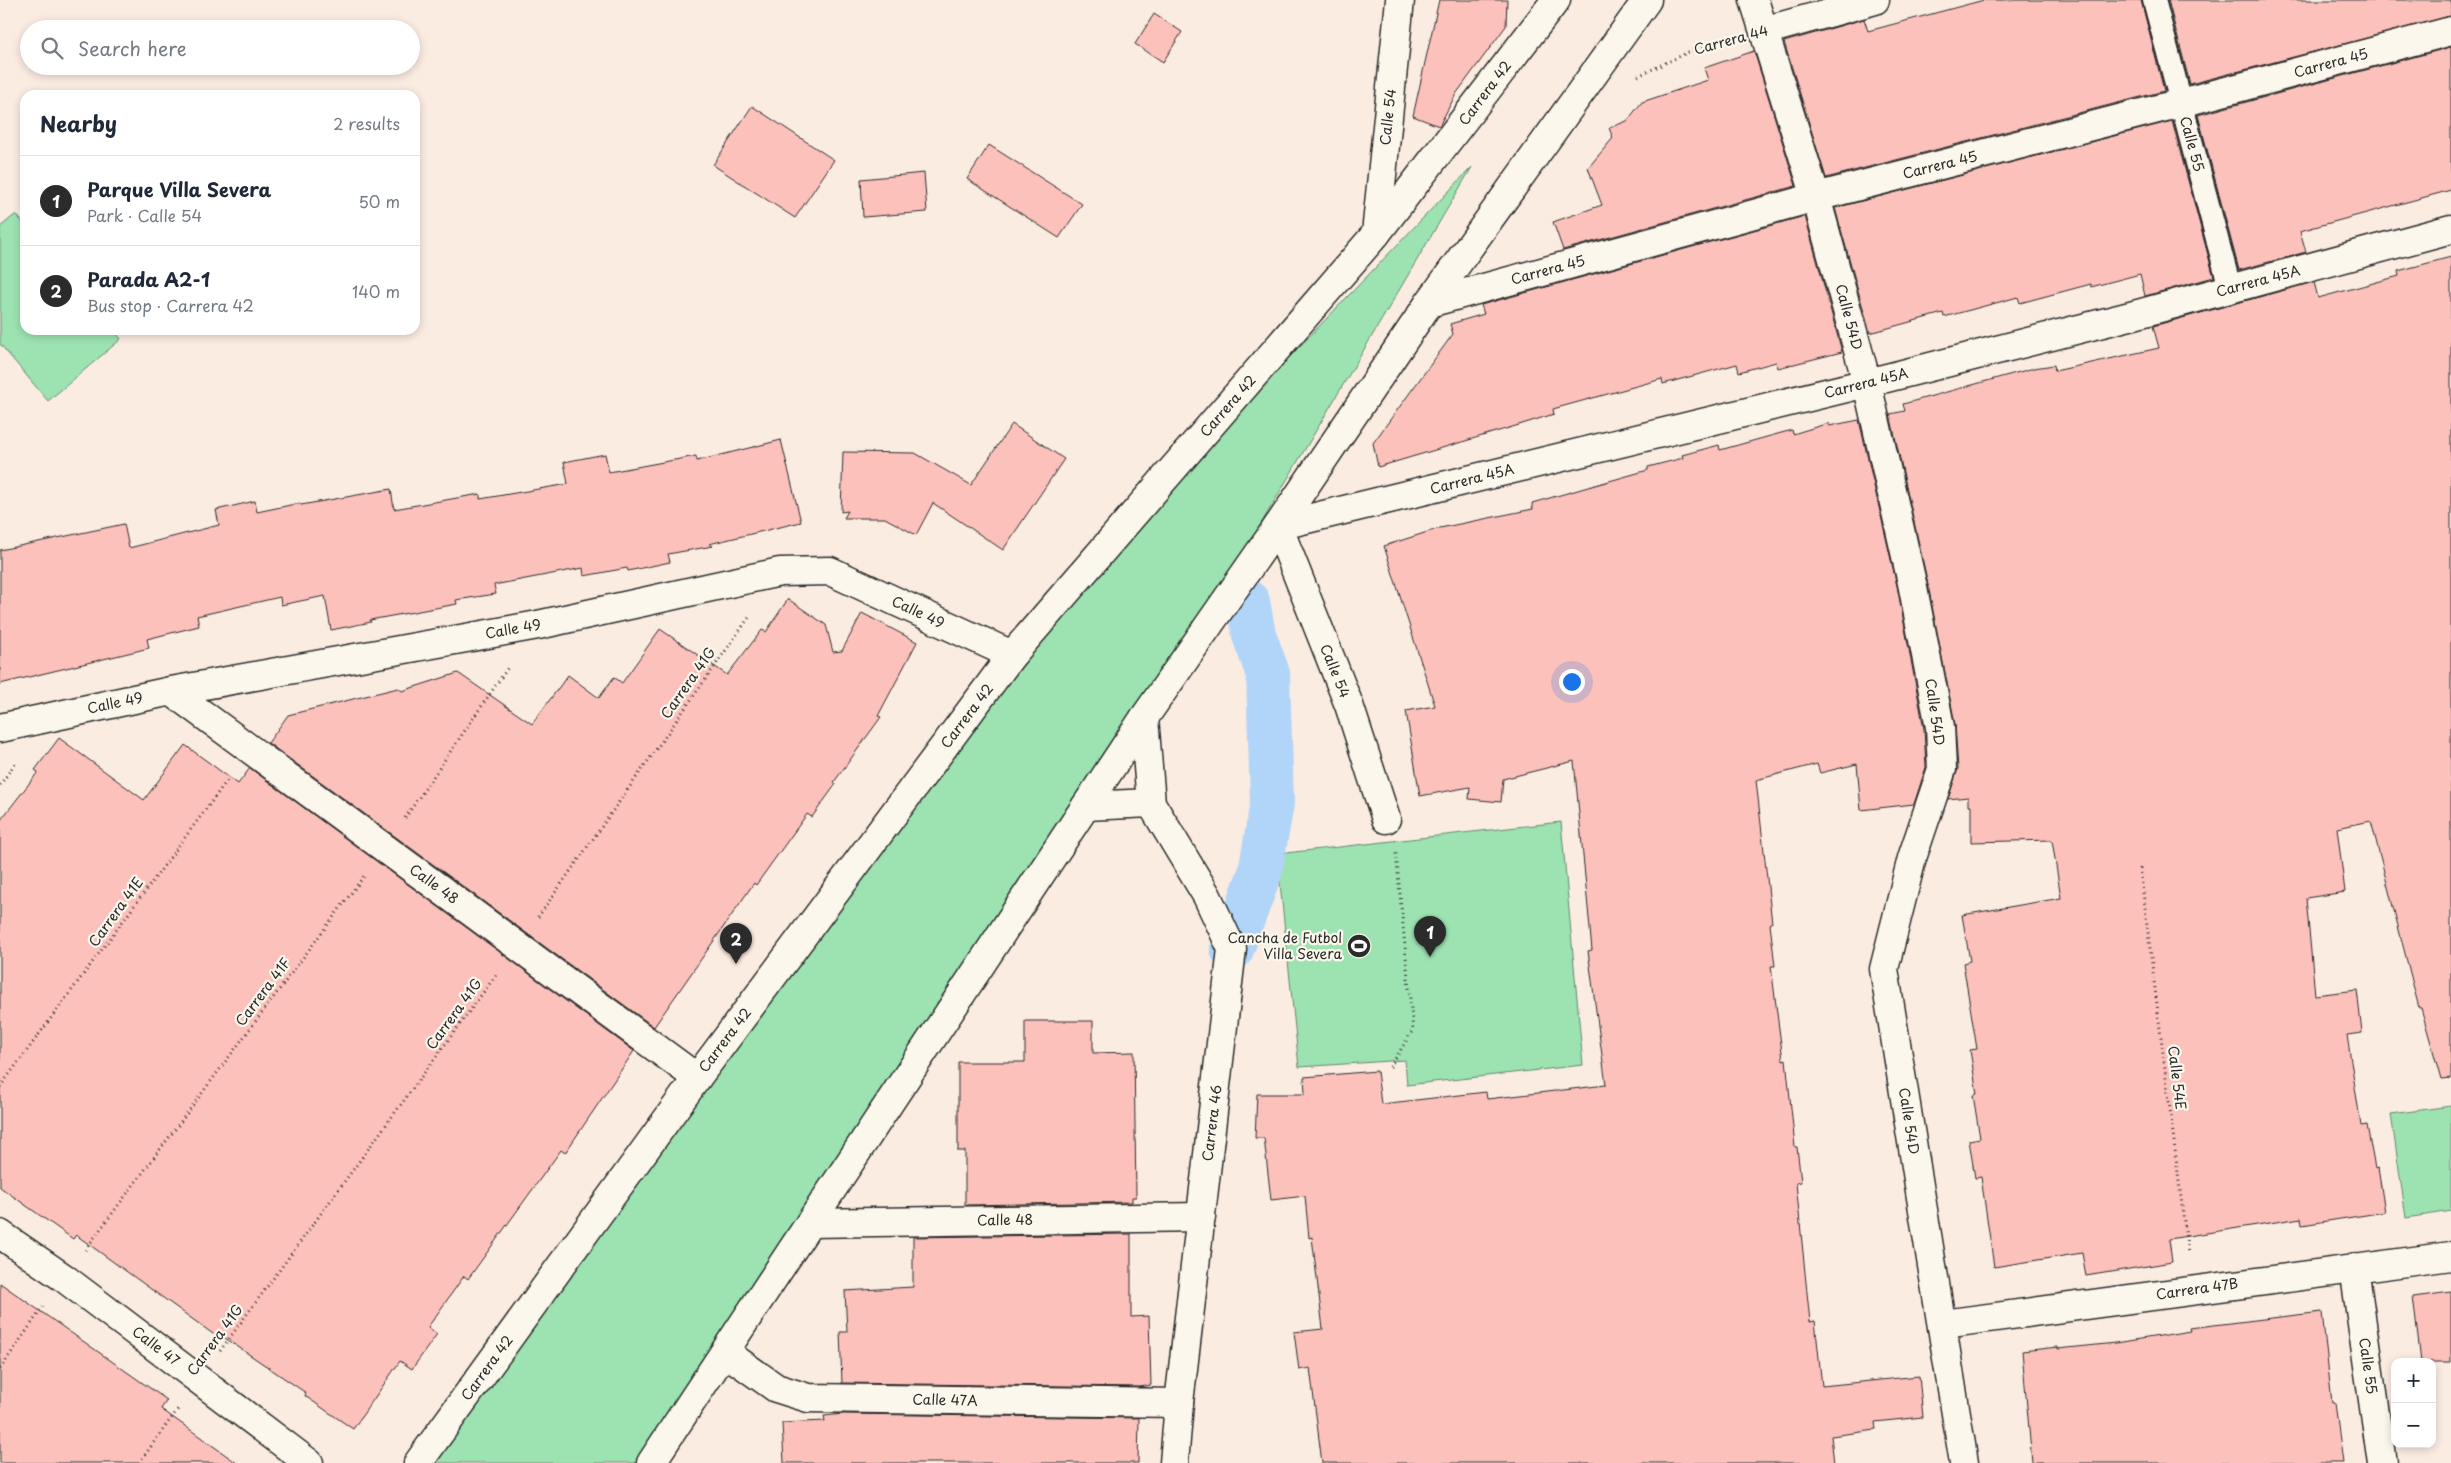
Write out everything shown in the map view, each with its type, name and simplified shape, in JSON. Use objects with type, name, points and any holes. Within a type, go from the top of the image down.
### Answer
[{"type":"street","name":"Calle 54","points":[[1376,234],[1400,0]]},
{"type":"street","name":"Carrera 42","points":[[418,1463],[696,1078],[1012,656],[1376,234],[1556,0]]},
{"type":"street","points":[[651,1463],[1144,718],[1278,526],[1429,303],[1647,0]]},
{"type":"street","name":"Calle 54D","points":[[1754,0],[1816,197],[1867,383],[1912,583],[1940,727],[1942,769],[1912,858],[1884,969],[1964,1463]]},
{"type":"street","name":"Carrera 44","points":[[1764,31],[1875,0]]},
{"type":"street","name":"Carrera 45","points":[[1429,303],[1816,197],[2451,31]]},
{"type":"street","name":"Carrera 45A","points":[[1278,526],[1867,383],[2451,229]]},
{"type":"street","name":"Calle 54","points":[[1278,526],[1349,705],[1386,819]]},
{"type":"street","name":"Calle 49","points":[[0,728],[171,691],[538,625],[780,572],[830,571],[1012,656]]},
{"type":"street","name":"Calle 48","points":[[171,691],[696,1078]]},
{"type":"street","name":"Carrera 46","points":[[1144,718],[1151,803],[1207,896],[1232,949],[1179,1403],[1174,1463]]},
{"type":"street","points":[[1086,806],[1151,803]]},
{"type":"street","name":"Calle 48","points":[[810,1223],[1201,1217]]},
{"type":"street","name":"Calle 47","points":[[0,1234],[64,1278],[309,1463]]},
{"type":"street","name":"Carrera 47B","points":[[1943,1324],[2451,1256]]},
{"type":"street","name":"Calle 55","points":[[2354,1268],[2382,1463]]},
{"type":"street","name":"Calle 47A","points":[[725,1352],[776,1388],[808,1398],[1179,1403]]},
{"type":"lane","name":"Calle 55","points":[[2154,0],[2230,288]]},
{"type":"path","name":"Carrera 44","points":[[1634,78],[1697,48],[1764,31]]},
{"type":"path","name":"Carrera 41G","points":[[139,1463],[518,945],[780,572]]},
{"type":"path","name":"Carrera 41F","points":[[0,1369],[64,1278],[385,848],[538,625]]},
{"type":"path","name":"Carrera 41E","points":[[0,1087],[250,750]]},
{"type":"path","points":[[1386,819],[1396,845],[1413,1030],[1390,1067]]},
{"type":"path","name":"Calle 54E","points":[[2140,868],[2192,1290]]},
{"type":"green space","points":[[1472,167],[1246,549],[843,1173],[637,1463],[419,1463],[1012,655],[1207,443]]},
{"type":"green space","points":[[16,214],[20,219],[20,335],[118,335],[121,339],[48,401],[0,344],[0,227]]},
{"type":"green space","points":[[1561,822],[1583,1065],[1407,1085],[1405,1060],[1299,1067],[1277,854]]},
{"type":"green space","points":[[2451,1106],[2451,1211],[2406,1218],[2391,1114]]},
{"type":"building","points":[[1439,0],[1507,0],[1506,26],[1456,94],[1439,126],[1413,116]]},
{"type":"building","points":[[1984,0],[2141,0],[2164,91],[1826,178],[1784,42],[1864,19],[1868,31]]},
{"type":"building","points":[[2168,0],[2451,0],[2451,16],[2190,84]]},
{"type":"building","points":[[1154,14],[1182,32],[1163,62],[1135,44]]},
{"type":"building","points":[[2451,47],[2451,190],[2300,231],[2306,252],[2239,270],[2198,115]]},
{"type":"building","points":[[1754,51],[1796,186],[1563,250],[1553,222],[1602,205],[1588,168],[1613,138],[1609,128],[1627,121],[1642,102],[1708,80],[1704,68]]},
{"type":"building","points":[[752,106],[834,160],[795,218],[713,165]]},
{"type":"building","points":[[2172,121],[2214,277],[2145,296],[2140,274],[2091,287],[2091,284],[2020,303],[2018,297],[1944,317],[1943,313],[1870,333],[1835,208]]},
{"type":"building","points":[[989,145],[1082,204],[1059,238],[967,179]]},
{"type":"building","points":[[924,173],[927,212],[863,217],[861,179]]},
{"type":"building","points":[[1805,216],[1842,352],[1778,368],[1776,362],[1739,372],[1737,364],[1663,384],[1662,379],[1553,409],[1554,414],[1378,467],[1373,443],[1453,334],[1450,324],[1484,314],[1481,305]]},
{"type":"building","points":[[2451,257],[2451,1078],[2441,1079],[2421,1008],[2419,1008],[2371,821],[2337,828],[2345,892],[2306,898],[2315,995],[2357,990],[2362,1033],[2347,1035],[2361,1126],[2367,1125],[2375,1169],[2378,1168],[2385,1212],[2302,1225],[2301,1218],[2169,1239],[2172,1262],[2086,1276],[2082,1253],[1994,1267],[1981,1177],[1975,1178],[1969,1140],[1980,1138],[1973,1095],[1977,1094],[1970,1050],[1977,1049],[1963,963],[1970,961],[1962,915],[2061,898],[2052,840],[1971,842],[1971,806],[1968,806],[1968,797],[1948,799],[1958,769],[1955,724],[1927,580],[1890,414],[1905,411],[1903,404],[2034,368],[2054,365],[2055,371],[2159,348],[2153,326],[2314,282],[2318,298],[2399,276],[2398,271]]},
{"type":"building","points":[[1859,420],[1897,586],[1924,729],[1926,767],[1914,804],[1861,810],[1857,764],[1820,773],[1817,764],[1756,780],[1772,923],[1770,924],[1775,966],[1771,966],[1783,1060],[1786,1059],[1795,1147],[1797,1147],[1801,1182],[1796,1183],[1810,1322],[1815,1321],[1822,1386],[1919,1376],[1923,1417],[1875,1422],[1876,1430],[1831,1436],[1834,1463],[1322,1463],[1310,1368],[1299,1370],[1294,1332],[1323,1329],[1312,1237],[1309,1238],[1305,1196],[1271,1200],[1264,1138],[1255,1138],[1257,1094],[1305,1094],[1304,1077],[1377,1071],[1381,1104],[1486,1092],[1487,1099],[1606,1085],[1588,951],[1592,950],[1574,761],[1503,779],[1501,802],[1469,799],[1470,787],[1420,796],[1406,711],[1435,706],[1384,546],[1440,528],[1533,509],[1532,503],[1648,470],[1648,467],[1683,458],[1682,455],[1719,445],[1720,450],[1792,430],[1793,434],[1829,423],[1829,426]]},
{"type":"building","points":[[1012,424],[1064,459],[1003,550],[933,503],[916,535],[885,518],[844,518],[848,511],[841,512],[843,452],[915,453],[971,485]]},
{"type":"building","points":[[781,440],[801,522],[709,544],[713,546],[668,554],[670,562],[628,571],[627,568],[584,576],[583,568],[494,585],[496,594],[456,600],[457,604],[370,620],[371,622],[331,630],[325,596],[281,605],[280,597],[197,616],[199,626],[147,639],[149,648],[0,684],[0,550],[124,524],[129,548],[219,525],[216,510],[255,501],[257,512],[300,503],[301,505],[391,489],[394,509],[480,494],[480,499],[568,484],[564,462],[605,454],[609,472],[696,456],[697,461]]},
{"type":"building","points":[[788,599],[826,625],[833,652],[842,651],[862,613],[917,642],[878,716],[881,717],[834,782],[836,784],[812,817],[807,814],[756,885],[754,883],[654,1027],[268,743],[288,715],[398,688],[402,691],[458,673],[532,724],[568,675],[599,698],[614,677],[622,683],[660,629],[727,675],[762,630],[766,632]]},
{"type":"building","points":[[59,738],[144,800],[185,745],[238,784],[250,768],[634,1051],[565,1153],[561,1150],[468,1279],[464,1276],[428,1327],[437,1334],[412,1369],[400,1361],[353,1429],[305,1396],[306,1393],[222,1336],[220,1339],[76,1235],[73,1239],[0,1187],[0,821],[38,772],[35,770]]},
{"type":"building","points":[[1025,1021],[1093,1021],[1093,1053],[1134,1052],[1136,1197],[1132,1197],[1132,1202],[965,1205],[965,1151],[958,1151],[958,1062],[1025,1062]]},
{"type":"building","points":[[1131,1234],[1131,1317],[1149,1316],[1151,1385],[1139,1387],[842,1383],[840,1332],[847,1332],[845,1291],[913,1287],[913,1237]]},
{"type":"building","points":[[0,1283],[167,1400],[161,1409],[237,1463],[0,1463]]},
{"type":"building","points":[[2451,1292],[2451,1362],[2436,1362],[2436,1358],[2421,1358],[2413,1297]]},
{"type":"building","points":[[2322,1312],[2332,1403],[2335,1403],[2343,1463],[2032,1463],[2022,1351],[2116,1343],[2190,1331],[2189,1328]]},
{"type":"building","points":[[843,1414],[1139,1418],[1138,1463],[784,1463],[782,1423],[825,1421],[824,1416]]},
{"type":"waterway","points":[[1232,949],[1260,873],[1272,803],[1268,674],[1254,635],[1248,602]]},
{"type":"place","name":"Cancha de Futbol Villa Severa","points":[[1359,946]]},
{"type":"place","name":"Parque Villa Severa","points":[[1430,957]]},
{"type":"place","name":"Parada A2-1","points":[[736,964]]}]
